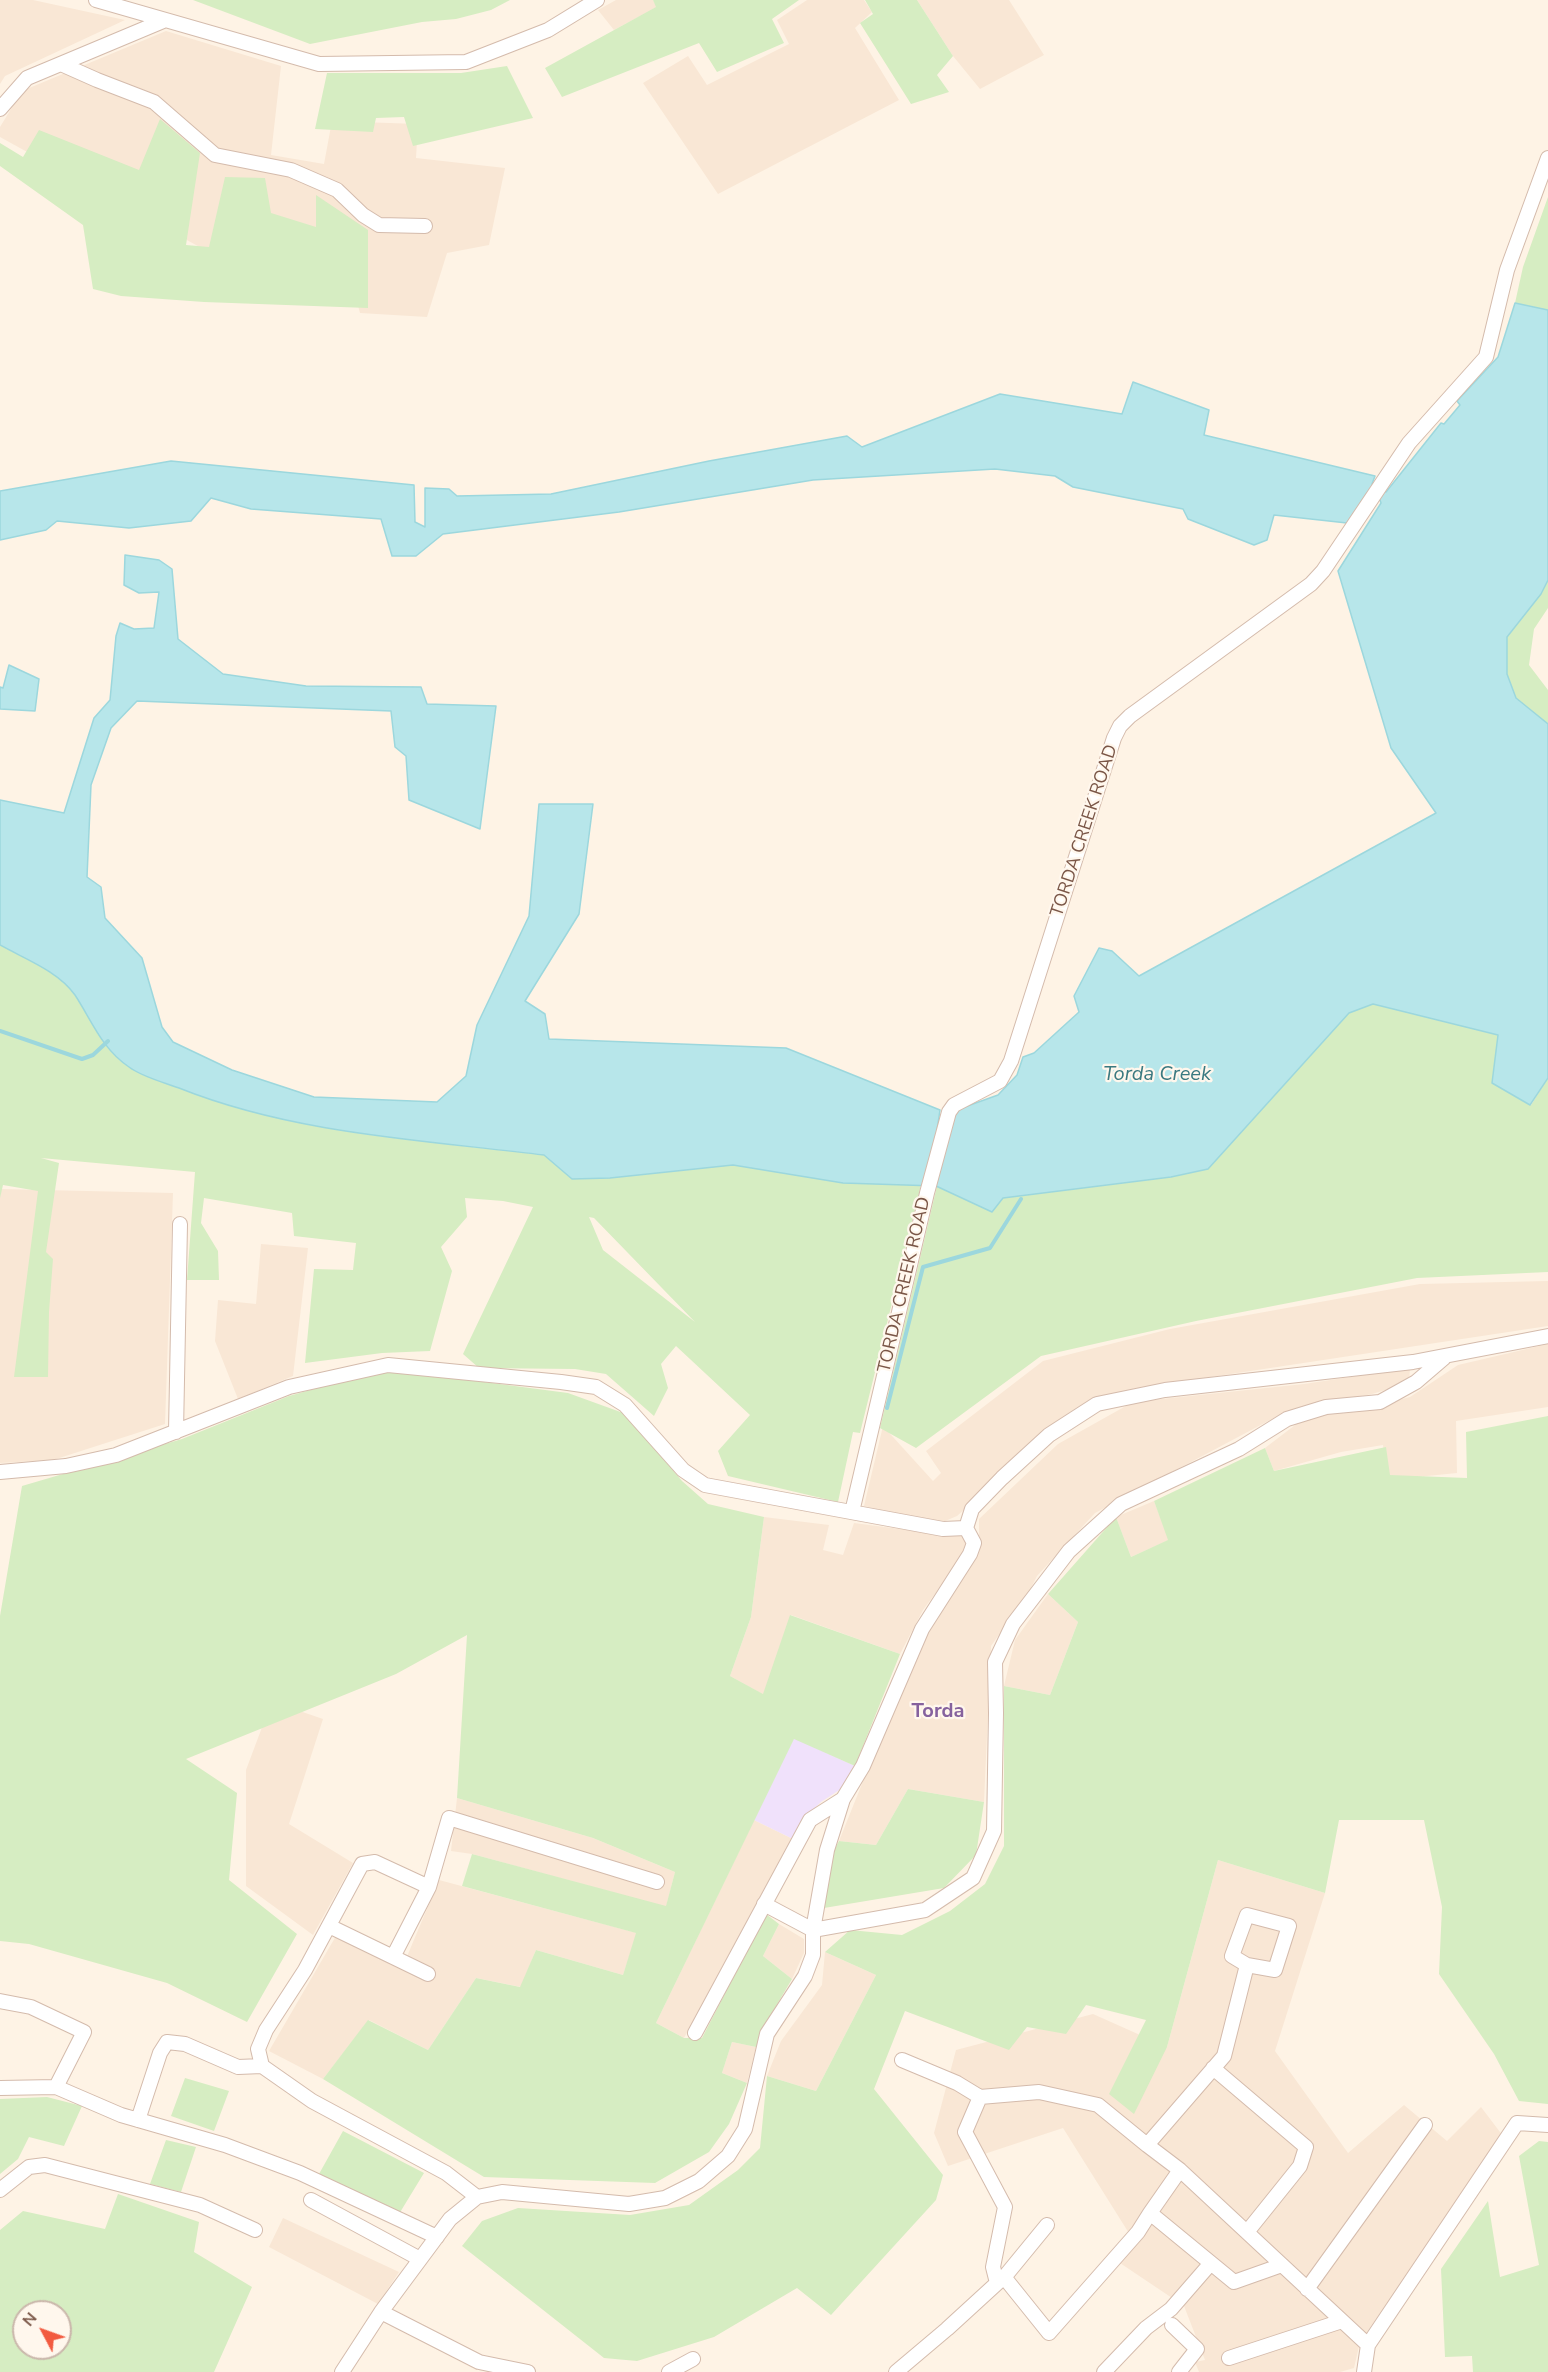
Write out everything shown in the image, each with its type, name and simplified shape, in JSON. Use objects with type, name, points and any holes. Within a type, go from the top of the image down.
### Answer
[{"type":"street","points":[[96,0],[319,64],[466,62],[548,30],[597,0]]},
{"type":"street","points":[[1,104],[27,78],[163,21]]},
{"type":"street","points":[[61,64],[154,102],[215,155],[291,170],[337,190],[363,215],[379,225],[425,226]]},
{"type":"street","name":"TORDA CREEK ROAD","points":[[852,1512],[927,1193],[949,1112],[954,1105],[1000,1081],[1011,1061],[1114,738],[1120,726],[1130,716],[1311,584],[1323,571],[1410,443],[1486,357],[1507,270],[1548,158]]},
{"type":"street","points":[[176,1432],[180,1224]]},
{"type":"street","points":[[342,2372],[381,2312],[450,2219],[477,2197],[502,2192],[629,2204],[665,2198],[699,2181],[728,2156],[745,2129],[767,2034],[804,1976],[813,1955],[813,1930],[827,1850],[843,1799],[863,1766],[922,1629],[970,1554],[974,1543],[966,1528],[972,1509],[1049,1435],[1097,1404],[1165,1390],[1413,1362],[1548,1336]]},
{"type":"street","points":[[764,1904],[813,1930],[925,1910],[974,1878],[994,1831],[996,1713],[994,1662],[1013,1624],[1069,1551],[1121,1504],[1239,1449],[1287,1419],[1326,1407],[1380,1402],[1416,1382],[1445,1357]]},
{"type":"street","points":[[0,1472],[66,1466],[116,1455],[289,1387],[388,1365],[596,1387],[625,1405],[683,1470],[705,1485],[943,1529],[966,1528]]},
{"type":"street","points":[[695,2033],[810,1820],[843,1799]]},
{"type":"street","points":[[393,1957],[429,1887],[449,1818],[657,1882]]},
{"type":"street","points":[[262,2066],[258,2049],[266,2030],[305,1970],[362,1864],[375,1862],[429,1887]]},
{"type":"street","points":[[1248,1915],[1289,1926],[1275,1970],[1247,1965],[1232,1956],[1248,1915]]},
{"type":"street","points":[[329,1926],[428,1974]]},
{"type":"street","points":[[1147,2145],[1224,2056],[1247,1965]]},
{"type":"street","points":[[0,2001],[31,2007],[84,2032],[56,2087]]},
{"type":"street","points":[[138,2120],[160,2053],[167,2042],[186,2044],[238,2067],[262,2066],[312,2102],[446,2173],[477,2197]]},
{"type":"street","points":[[902,2060],[957,2083],[980,2097],[1038,2092],[1098,2105],[1180,2170],[1368,2345]]},
{"type":"street","points":[[1214,2068],[1305,2147],[1300,2166],[1247,2232]]},
{"type":"street","points":[[0,2088],[56,2087],[138,2120],[225,2145],[300,2173],[437,2237]]},
{"type":"street","points":[[980,2097],[965,2132],[1005,2207],[993,2267],[1000,2280],[1049,2333],[1138,2232],[1180,2170]]},
{"type":"street","points":[[1364,2372],[1368,2345],[1517,2123],[1548,2125]]},
{"type":"street","points":[[1307,2289],[1425,2125]]},
{"type":"street","points":[[0,2190],[29,2167],[45,2165],[200,2205],[255,2230]]},
{"type":"street","points":[[311,2200],[420,2259]]},
{"type":"street","points":[[1150,2214],[1234,2282],[1282,2265]]},
{"type":"street","points":[[896,2372],[1000,2280],[1047,2225]]},
{"type":"street","points":[[1104,2372],[1146,2328],[1171,2309],[1211,2263]]},
{"type":"street","points":[[381,2312],[479,2362],[528,2372]]},
{"type":"street","points":[[1229,2358],[1342,2321]]},
{"type":"street","points":[[1172,2325],[1197,2349],[1179,2372]]},
{"type":"street","points":[[669,2372],[693,2359]]},
{"type":"shaded area","points":[[0,0],[33,0],[125,20],[5,76],[0,84]]},
{"type":"shaded area","points":[[616,0],[653,0],[657,7],[614,30],[598,10]]},
{"type":"shaded area","points":[[807,0],[864,0],[872,12],[855,28],[899,100],[718,194],[643,83],[688,56],[707,85],[789,44],[777,20]]},
{"type":"shaded area","points":[[917,0],[1009,0],[1044,55],[980,89],[953,56]]},
{"type":"shaded area","points":[[166,31],[281,66],[271,155],[324,164],[332,121],[418,124],[416,158],[505,168],[489,245],[447,253],[427,317],[360,313],[352,283],[205,250],[0,137],[0,127],[22,91]]},
{"type":"shaded area","points":[[0,1189],[173,1193],[165,1424],[53,1460],[0,1463]]},
{"type":"shaded area","points":[[261,1244],[308,1248],[293,1376],[238,1399],[215,1341],[218,1300],[256,1304]]},
{"type":"shaded area","points":[[1548,1281],[1548,1326],[1158,1385],[1098,1402],[1050,1432],[957,1516],[938,1524],[864,1506],[883,1426],[933,1481],[941,1473],[926,1451],[1043,1361],[1170,1329],[1420,1284]]},
{"type":"shaded area","points":[[1548,1344],[1548,1407],[1456,1421],[1457,1473],[1387,1480],[1383,1445],[1341,1452],[1274,1471],[1265,1448],[1303,1419],[1339,1410],[1367,1408],[1410,1397],[1458,1365]]},
{"type":"shaded area","points":[[1410,1368],[1409,1383],[1372,1394],[1287,1411],[1095,1513],[1037,1576],[1029,1592],[991,1646],[984,1802],[908,1789],[876,1845],[839,1841],[923,1632],[979,1549],[979,1519],[1058,1444],[1133,1402],[1304,1384]]},
{"type":"shaded area","points":[[1154,1501],[1169,1540],[1131,1557],[1116,1517]]},
{"type":"shaded area","points":[[764,1517],[829,1525],[823,1550],[843,1555],[854,1523],[945,1535],[962,1534],[967,1543],[960,1560],[923,1610],[900,1654],[791,1615],[764,1695],[730,1676],[751,1617]]},
{"type":"shaded area","points":[[1048,1594],[1078,1622],[1050,1695],[1004,1686],[1015,1640]]},
{"type":"shaded area","points":[[288,1707],[323,1719],[289,1824],[353,1863],[313,1935],[246,1886],[246,1770],[264,1722]]},
{"type":"shaded area","points":[[794,1738],[855,1766],[844,1787],[821,1802],[804,1818],[793,1839],[754,1820]]},
{"type":"shaded area","points":[[457,1798],[593,1838],[675,1872],[666,1907],[472,1854],[451,1851]]},
{"type":"shaded area","points":[[754,1820],[793,1839],[684,2038],[656,2023]]},
{"type":"shaded area","points":[[1218,1860],[1325,1893],[1275,2051],[1348,2153],[1404,2105],[1447,2141],[1481,2107],[1503,2136],[1360,2342],[1354,2368],[1340,2372],[1199,2372],[1195,2362],[1205,2360],[1184,2306],[1114,2259],[1132,2238],[1063,2128],[948,2166],[934,2133],[956,2050],[1093,2014],[1167,2047]]},
{"type":"shaded area","points":[[439,1880],[637,1933],[623,1975],[536,1950],[521,1987],[476,1978],[428,2050],[369,2020],[323,2079],[269,2051],[336,1936],[403,1966]]},
{"type":"shaded area","points":[[779,1924],[804,1939],[804,1953],[792,1979],[763,1956]]},
{"type":"shaded area","points":[[825,1952],[876,1975],[816,2091],[767,2076],[781,2041],[822,1985]]},
{"type":"shaded area","points":[[732,2042],[756,2047],[747,2083],[722,2073]]},
{"type":"shaded area","points":[[283,2218],[399,2272],[378,2304],[269,2247]]},
{"type":"green space","points":[[193,0],[510,0],[491,10],[456,19],[422,22],[310,44]]},
{"type":"green space","points":[[653,0],[799,0],[772,19],[784,43],[717,72],[699,43],[562,97],[545,68],[656,7]]},
{"type":"green space","points":[[865,0],[917,0],[953,56],[937,75],[949,92],[911,104],[860,23],[873,14]]},
{"type":"green space","points":[[507,66],[533,118],[413,146],[404,117],[376,118],[373,132],[315,129],[327,73],[461,73]]},
{"type":"green space","points":[[160,119],[200,153],[186,245],[209,247],[225,177],[265,178],[271,213],[316,227],[316,195],[368,230],[368,308],[204,302],[121,296],[93,289],[83,225],[0,166],[0,143],[23,157],[39,130],[139,170]]},
{"type":"green space","points":[[1548,197],[1548,310],[1515,303],[1523,267]]},
{"type":"green space","points":[[1548,580],[1548,608],[1534,629],[1529,665],[1548,690],[1548,724],[1516,699],[1507,674],[1507,636],[1541,594]]},
{"type":"green space","points":[[0,945],[60,979],[75,995],[98,1034],[112,1052],[135,1071],[223,1103],[267,1116],[359,1133],[544,1155],[572,1179],[610,1178],[733,1165],[843,1183],[921,1185],[860,1433],[853,1432],[838,1502],[728,1476],[718,1451],[750,1415],[676,1346],[661,1364],[668,1388],[654,1416],[606,1374],[575,1369],[479,1368],[463,1354],[533,1207],[503,1201],[465,1198],[467,1217],[441,1247],[452,1271],[430,1351],[382,1353],[305,1363],[314,1269],[353,1270],[356,1243],[294,1236],[292,1213],[204,1198],[201,1223],[218,1251],[219,1280],[187,1280],[195,1172],[41,1158],[59,1163],[46,1252],[53,1259],[48,1377],[14,1377],[38,1191],[3,1185],[0,1198]],"holes":[[[589,1217],[594,1218],[695,1322],[603,1250]]]},
{"type":"green space","points":[[1373,1004],[1498,1035],[1531,1105],[1548,1078],[1548,1272],[1417,1278],[1196,1321],[1041,1356],[916,1448],[880,1428],[937,1186],[992,1212],[1002,1198],[1208,1169],[1349,1012]]},
{"type":"green space","points":[[385,1369],[568,1393],[626,1414],[682,1481],[708,1504],[764,1517],[751,1617],[730,1676],[763,1694],[790,1615],[900,1654],[855,1766],[794,1739],[656,2023],[684,2038],[702,2038],[766,1914],[779,1924],[763,1956],[792,1979],[769,2018],[756,2047],[732,2042],[722,2073],[747,2083],[729,2124],[709,2152],[655,2183],[484,2177],[323,2079],[368,2020],[428,2050],[476,1978],[520,1987],[536,1950],[623,1975],[636,1933],[462,1886],[472,1854],[666,1906],[675,1872],[593,1838],[457,1798],[467,1635],[396,1674],[186,1759],[237,1793],[229,1880],[297,1934],[247,2022],[167,1983],[29,1944],[0,1941],[0,1616],[22,1486],[182,1439],[289,1396]]},
{"type":"green space","points":[[1548,1416],[1548,2104],[1519,2101],[1494,2054],[1439,1974],[1442,1907],[1424,1820],[1339,1820],[1325,1893],[1218,1860],[1167,2047],[1134,2114],[1109,2094],[1146,2020],[1086,2005],[1066,2034],[1027,2027],[1009,2050],[905,2011],[874,2089],[943,2175],[936,2200],[831,2315],[797,2288],[714,2337],[637,2361],[604,2358],[462,2246],[482,2221],[518,2208],[630,2215],[689,2205],[738,2170],[760,2148],[767,2076],[816,2091],[876,1975],[825,1952],[850,1930],[902,1935],[950,1911],[985,1884],[1004,1846],[1004,1686],[1050,1695],[1078,1622],[1048,1594],[1116,1517],[1131,1557],[1168,1540],[1154,1501],[1265,1448],[1274,1471],[1386,1447],[1390,1475],[1467,1478],[1466,1432]]},
{"type":"green space","points":[[908,1789],[984,1802],[976,1855],[944,1888],[818,1909],[833,1852],[839,1841],[876,1845]]},
{"type":"green space","points":[[185,2078],[229,2091],[214,2131],[171,2116]]},
{"type":"green space","points":[[47,2097],[82,2106],[64,2146],[29,2137],[18,2159],[0,2174],[0,2099]]},
{"type":"green space","points":[[343,2131],[424,2173],[399,2214],[319,2174]]},
{"type":"green space","points":[[166,2140],[196,2147],[181,2192],[150,2184]]},
{"type":"green space","points":[[1539,2141],[1548,2142],[1548,2372],[1473,2372],[1472,2356],[1445,2357],[1441,2269],[1488,2201],[1500,2277],[1539,2265],[1519,2156]]},
{"type":"green space","points":[[118,2194],[199,2222],[194,2252],[252,2287],[214,2372],[0,2372],[0,2230],[23,2211],[105,2229]]},
{"type":"water","name":"Torda Creek","points":[[1515,303],[1548,310],[1548,580],[1541,594],[1507,637],[1507,674],[1516,698],[1548,724],[1548,1078],[1530,1105],[1492,1083],[1498,1035],[1373,1004],[1349,1013],[1208,1169],[1171,1177],[1003,1198],[992,1212],[936,1186],[843,1183],[733,1165],[610,1178],[572,1179],[544,1155],[359,1133],[267,1116],[146,1076],[134,1071],[112,1052],[98,1034],[75,995],[60,979],[0,945],[0,800],[64,813],[94,718],[110,700],[116,636],[120,623],[134,629],[154,628],[159,592],[139,593],[124,585],[125,555],[159,560],[172,569],[178,639],[223,674],[306,686],[421,687],[427,704],[496,706],[480,829],[409,800],[406,756],[395,747],[391,711],[137,701],[111,728],[91,785],[87,877],[101,887],[105,918],[142,958],[162,1027],[173,1042],[232,1070],[314,1097],[437,1102],[466,1076],[477,1025],[529,916],[539,804],[593,804],[579,914],[525,1001],[545,1014],[549,1039],[786,1048],[940,1110],[936,1137],[959,1109],[998,1095],[1017,1075],[1023,1057],[1034,1053],[1079,1012],[1074,996],[1099,948],[1112,951],[1139,976],[1436,813],[1391,748],[1338,571],[1381,503],[1380,500],[1367,493],[1347,523],[1274,515],[1267,540],[1254,545],[1188,519],[1183,509],[1073,487],[1055,476],[995,469],[813,480],[619,512],[443,534],[416,556],[392,556],[381,519],[251,509],[211,498],[191,521],[129,528],[57,521],[46,530],[0,540],[0,491],[171,461],[414,485],[415,522],[425,527],[425,488],[449,489],[457,496],[551,494],[709,461],[847,436],[862,447],[1000,394],[1122,414],[1133,382],[1209,410],[1204,435],[1375,476],[1372,484],[1386,492],[1441,423],[1444,424],[1460,405],[1457,401],[1498,357]]},
{"type":"water","points":[[9,665],[39,679],[35,711],[0,709],[0,687],[3,688]]},
{"type":"waterway","points":[[0,1031],[82,1059],[93,1055],[108,1041]]},
{"type":"waterway","points":[[887,1408],[923,1267],[990,1248],[1021,1199]]},
{"type":"district","name":"Torda","points":[[938,1712]]}]
